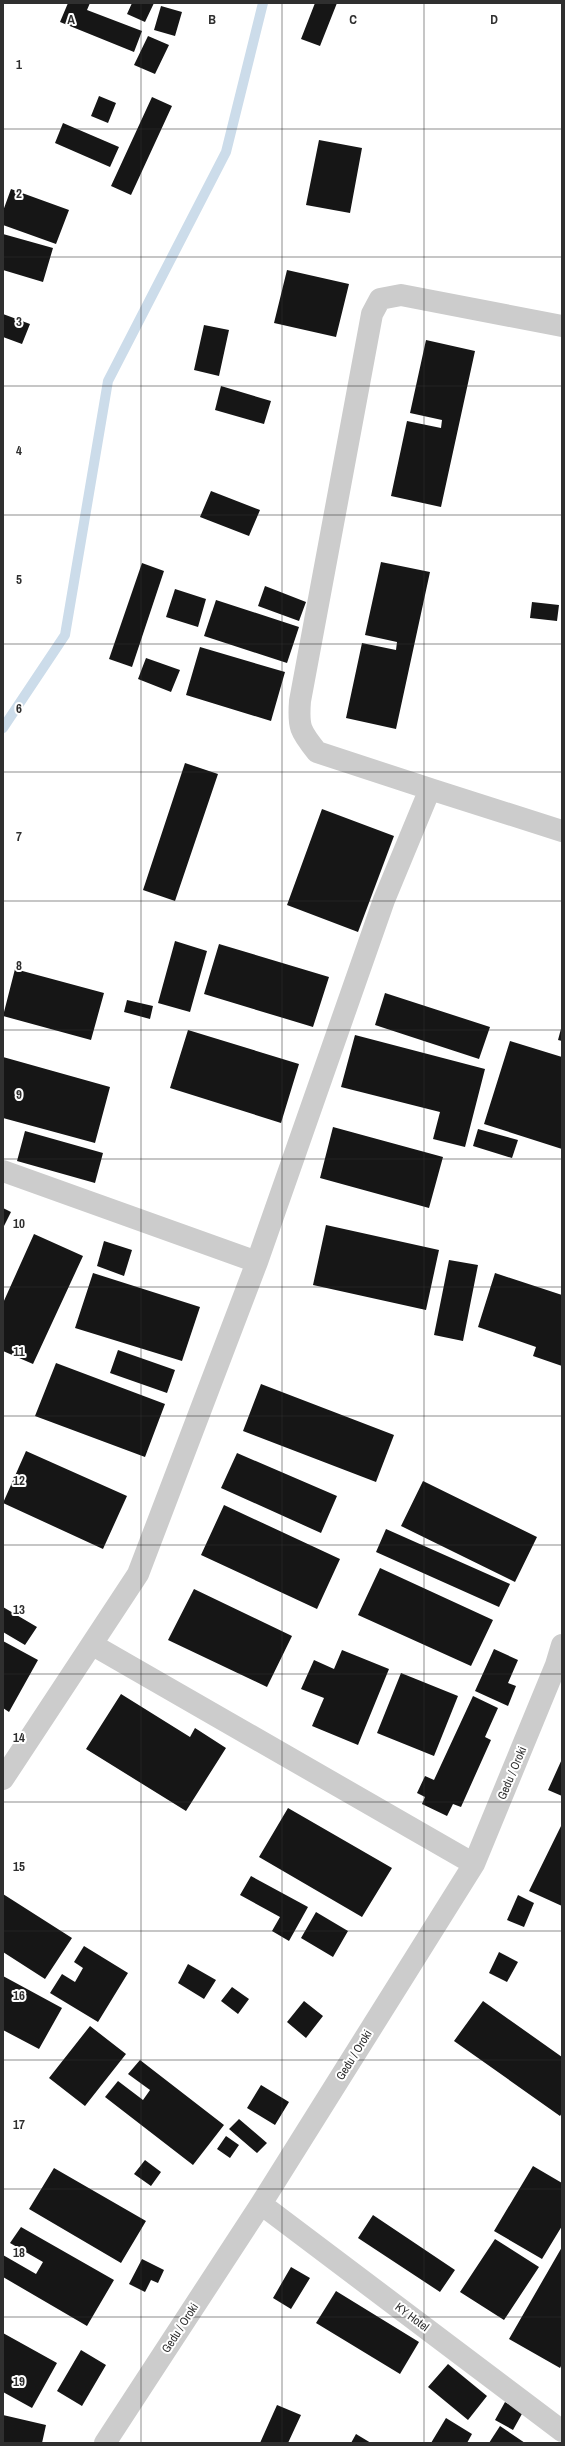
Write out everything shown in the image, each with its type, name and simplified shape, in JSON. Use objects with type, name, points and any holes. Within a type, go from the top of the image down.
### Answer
[{"type":"street","points":[[562,326],[401,295],[380,299],[372,314],[300,700],[298,723],[305,737],[317,752],[562,831]]},
{"type":"street","points":[[3,1779],[138,1574],[257,1262],[384,900],[430,789]]},
{"type":"street","points":[[3,1171],[257,1262]]},
{"type":"street","points":[[92,1645],[474,1864]]},
{"type":"street","name":"Gedu / Oroki","points":[[105,2443],[261,2204],[474,1864],[560,1659]]},
{"type":"street","name":"KY Hotel","points":[[261,2204],[562,2431]]},
{"type":"building","points":[[68,3],[90,3],[87,10],[142,31],[134,52],[60,22]]},
{"type":"building","points":[[132,3],[154,3],[145,22],[127,14]]},
{"type":"building","points":[[315,3],[337,3],[320,46],[301,39]]},
{"type":"building","points":[[161,6],[182,12],[175,36],[154,30]]},
{"type":"building","points":[[148,36],[169,45],[155,74],[134,65]]},
{"type":"building","points":[[99,96],[116,103],[108,123],[91,116]]},
{"type":"building","points":[[152,97],[172,106],[131,195],[111,186]]},
{"type":"building","points":[[63,123],[119,147],[110,167],[55,143]]},
{"type":"building","points":[[319,140],[362,148],[350,213],[306,205]]},
{"type":"building","points":[[11,189],[69,210],[56,244],[3,225],[3,211]]},
{"type":"building","points":[[3,234],[53,248],[43,282],[3,270]]},
{"type":"building","points":[[287,270],[349,284],[336,337],[274,323]]},
{"type":"building","points":[[3,314],[30,324],[22,344],[3,337]]},
{"type":"building","points":[[204,325],[229,330],[219,376],[194,370]]},
{"type":"building","points":[[426,340],[475,351],[441,507],[391,496],[407,421],[441,428],[442,420],[410,413]]},
{"type":"building","points":[[221,386],[271,401],[264,424],[215,410]]},
{"type":"building","points":[[211,491],[260,510],[249,536],[200,517]]},
{"type":"building","points":[[381,562],[430,572],[396,729],[346,718],[362,643],[396,650],[397,642],[365,635]]},
{"type":"building","points":[[142,563],[164,571],[132,667],[109,659]]},
{"type":"building","points":[[265,586],[306,602],[299,621],[258,606]]},
{"type":"building","points":[[175,589],[206,599],[198,627],[166,617]]},
{"type":"building","points":[[216,600],[299,627],[287,663],[204,636]]},
{"type":"building","points":[[532,602],[559,605],[557,621],[530,618]]},
{"type":"building","points":[[200,647],[285,672],[271,721],[186,695]]},
{"type":"building","points":[[146,658],[180,670],[171,692],[138,679]]},
{"type":"building","points":[[185,763],[218,774],[175,901],[143,890]]},
{"type":"building","points":[[322,809],[394,836],[358,932],[287,905]]},
{"type":"building","points":[[175,941],[207,951],[190,1012],[158,1003]]},
{"type":"building","points":[[219,944],[329,977],[313,1027],[204,994]]},
{"type":"building","points":[[15,969],[104,993],[91,1040],[3,1016]]},
{"type":"building","points":[[385,993],[490,1027],[479,1059],[375,1025]]},
{"type":"building","points":[[127,1000],[153,1006],[150,1019],[124,1012]]},
{"type":"building","points":[[562,1025],[562,1041],[558,1040]]},
{"type":"building","points":[[188,1030],[299,1064],[281,1123],[170,1088]]},
{"type":"building","points":[[355,1035],[485,1069],[465,1147],[433,1139],[440,1112],[341,1087]]},
{"type":"building","points":[[510,1041],[562,1057],[562,1149],[484,1124]]},
{"type":"building","points":[[3,1057],[110,1087],[95,1143],[3,1118]]},
{"type":"building","points":[[333,1127],[443,1157],[429,1208],[320,1178]]},
{"type":"building","points":[[478,1129],[518,1140],[512,1158],[473,1146]]},
{"type":"building","points":[[25,1131],[103,1153],[95,1183],[17,1161]]},
{"type":"building","points":[[3,1208],[11,1212],[3,1228]]},
{"type":"building","points":[[326,1225],[439,1250],[426,1310],[313,1285]]},
{"type":"building","points":[[34,1234],[83,1256],[33,1364],[3,1351],[3,1303]]},
{"type":"building","points":[[104,1241],[132,1250],[124,1276],[97,1266]]},
{"type":"building","points":[[449,1260],[478,1265],[463,1341],[434,1335]]},
{"type":"building","points":[[93,1273],[200,1307],[182,1361],[75,1328]]},
{"type":"building","points":[[495,1273],[562,1295],[562,1366],[533,1356],[536,1347],[478,1327]]},
{"type":"building","points":[[118,1350],[175,1370],[167,1393],[110,1373]]},
{"type":"building","points":[[56,1363],[165,1404],[145,1457],[35,1416]]},
{"type":"building","points":[[261,1384],[394,1435],[376,1482],[243,1431]]},
{"type":"building","points":[[26,1451],[127,1496],[103,1549],[3,1503]]},
{"type":"building","points":[[237,1453],[337,1496],[321,1533],[221,1488]]},
{"type":"building","points":[[423,1481],[537,1537],[515,1582],[401,1526]]},
{"type":"building","points":[[224,1505],[340,1559],[317,1609],[201,1555]]},
{"type":"building","points":[[386,1529],[510,1584],[499,1607],[376,1552]]},
{"type":"building","points":[[380,1568],[493,1620],[471,1666],[358,1615]]},
{"type":"building","points":[[194,1589],[292,1636],[267,1687],[168,1640]]},
{"type":"building","points":[[3,1607],[37,1627],[25,1645],[3,1632]]},
{"type":"building","points":[[3,1641],[38,1660],[9,1712],[3,1708]]},
{"type":"building","points":[[494,1649],[518,1660],[508,1683],[516,1686],[508,1706],[475,1691]]},
{"type":"building","points":[[342,1650],[389,1669],[358,1745],[312,1726],[324,1698],[301,1689],[314,1660],[334,1669]]},
{"type":"building","points":[[401,1673],[458,1696],[434,1756],[377,1733]]},
{"type":"building","points":[[121,1694],[190,1737],[195,1728],[226,1748],[186,1811],[86,1749]]},
{"type":"building","points":[[473,1696],[498,1708],[485,1737],[491,1740],[461,1807],[453,1804],[447,1816],[422,1804],[425,1797],[417,1793],[425,1776],[434,1780]]},
{"type":"building","points":[[562,1759],[562,1796],[548,1790]]},
{"type":"building","points":[[288,1808],[392,1868],[362,1917],[259,1857]]},
{"type":"building","points":[[562,1824],[562,1906],[529,1891]]},
{"type":"building","points":[[251,1876],[308,1907],[289,1941],[272,1931],[280,1917],[240,1895]]},
{"type":"building","points":[[3,1894],[72,1938],[45,1979],[3,1952]]},
{"type":"building","points":[[518,1895],[534,1903],[524,1927],[507,1920]]},
{"type":"building","points":[[316,1912],[348,1931],[333,1957],[301,1938]]},
{"type":"building","points":[[84,1946],[128,1973],[98,2022],[50,1993],[62,1974],[75,1982],[83,1968],[74,1962]]},
{"type":"building","points":[[499,1952],[518,1962],[507,1982],[489,1973]]},
{"type":"building","points":[[188,1964],[216,1980],[204,1999],[178,1983]]},
{"type":"building","points":[[3,1976],[62,2008],[39,2049],[3,2030]]},
{"type":"building","points":[[232,1987],[249,1999],[238,2014],[221,2001]]},
{"type":"building","points":[[304,2001],[323,2016],[306,2038],[287,2022]]},
{"type":"building","points":[[483,2001],[562,2057],[562,2113],[560,2116],[454,2041]]},
{"type":"building","points":[[90,2026],[126,2054],[85,2106],[49,2078]]},
{"type":"building","points":[[140,2060],[224,2125],[193,2165],[105,2097],[118,2081],[143,2100],[150,2090],[128,2074]]},
{"type":"building","points":[[261,2085],[289,2102],[275,2125],[247,2108]]},
{"type":"building","points":[[239,2119],[267,2143],[257,2153],[229,2129]]},
{"type":"building","points":[[226,2136],[239,2145],[230,2158],[217,2149]]},
{"type":"building","points":[[145,2160],[161,2172],[151,2186],[134,2174]]},
{"type":"building","points":[[533,2166],[562,2183],[562,2226],[542,2259],[494,2231]]},
{"type":"building","points":[[54,2168],[146,2221],[121,2263],[29,2209]]},
{"type":"building","points":[[373,2215],[455,2270],[440,2292],[358,2238]]},
{"type":"building","points":[[21,2227],[114,2280],[87,2326],[3,2277],[3,2255],[36,2274],[43,2262],[10,2243]]},
{"type":"building","points":[[495,2239],[539,2267],[504,2320],[460,2292]]},
{"type":"building","points":[[562,2247],[562,2364],[560,2368],[509,2339]]},
{"type":"building","points":[[142,2259],[164,2270],[158,2283],[151,2280],[145,2292],[129,2284]]},
{"type":"building","points":[[291,2267],[310,2278],[291,2309],[273,2298]]},
{"type":"building","points":[[336,2291],[419,2342],[400,2374],[316,2323]]},
{"type":"building","points":[[3,2333],[57,2363],[32,2408],[3,2392]]},
{"type":"building","points":[[81,2350],[106,2365],[82,2406],[57,2391]]},
{"type":"building","points":[[448,2364],[487,2396],[468,2420],[428,2387]]},
{"type":"building","points":[[505,2402],[523,2412],[513,2430],[495,2420]]},
{"type":"building","points":[[277,2405],[301,2415],[288,2443],[260,2443]]},
{"type":"building","points":[[3,2415],[46,2425],[42,2443],[3,2443]]},
{"type":"building","points":[[446,2418],[472,2434],[467,2443],[431,2443]]},
{"type":"building","points":[[500,2426],[525,2443],[489,2443]]},
{"type":"building","points":[[356,2434],[371,2443],[351,2443]]},
{"type":"waterway","points":[[3,728],[65,635],[108,381],[226,152],[263,3]]}]
